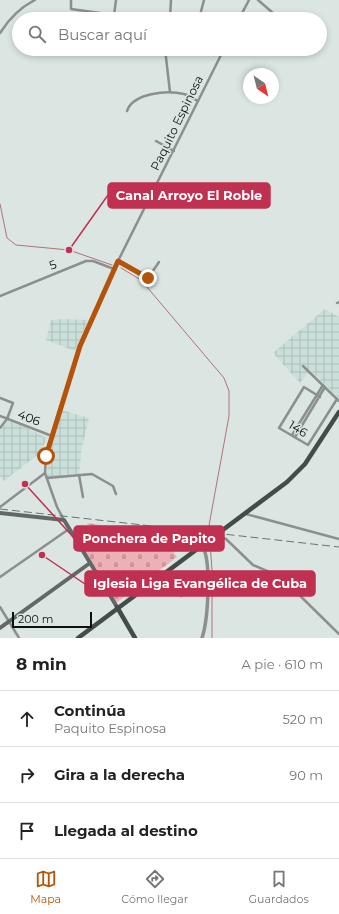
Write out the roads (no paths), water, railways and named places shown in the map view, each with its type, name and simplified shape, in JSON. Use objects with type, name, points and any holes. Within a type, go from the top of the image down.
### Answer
[{"type":"main road","points":[[78,638],[117,607],[287,482],[301,469],[339,412]]},
{"type":"main road","points":[[0,513],[64,520],[135,638]]},
{"type":"main road","points":[[0,628],[90,563]]},
{"type":"street","points":[[24,6],[25,0]]},
{"type":"street","points":[[17,12],[24,6],[35,0]]},
{"type":"street","points":[[71,0],[71,10],[88,12]]},
{"type":"street","points":[[114,12],[116,0]]},
{"type":"street","points":[[170,12],[171,0]]},
{"type":"street","points":[[201,12],[204,0]]},
{"type":"street","points":[[243,12],[249,0]]},
{"type":"street","points":[[258,0],[272,12]]},
{"type":"street","points":[[0,34],[12,17]]},
{"type":"street","points":[[166,56],[170,92]]},
{"type":"street","name":"Paquito Espinosa","points":[[45,472],[46,456],[80,346],[114,269],[220,56]]},
{"type":"street","points":[[127,111],[130,104],[137,98],[170,92],[185,94],[198,101]]},
{"type":"street","points":[[156,141],[174,151]]},
{"type":"street","points":[[112,184],[146,204]]},
{"type":"street","name":"5","points":[[0,296],[86,261],[93,261],[114,269]]},
{"type":"street","points":[[118,261],[148,278],[159,262]]},
{"type":"street","points":[[303,366],[338,400]]},
{"type":"street","points":[[293,436],[324,386]]},
{"type":"street","name":"146","points":[[318,396],[304,387],[279,428],[308,445],[338,400]]},
{"type":"street","points":[[0,398],[13,403],[7,419],[0,428]]},
{"type":"street","name":"406","points":[[0,416],[52,436]]},
{"type":"street","points":[[1,505],[45,472],[57,507],[64,520]]},
{"type":"street","points":[[47,478],[92,474],[112,486],[116,494]]},
{"type":"street","points":[[79,475],[83,497]]},
{"type":"street","points":[[245,513],[339,539]]},
{"type":"street","points":[[0,576],[70,529]]},
{"type":"street","points":[[214,535],[226,539],[253,565],[280,577],[339,634]]},
{"type":"street","points":[[202,545],[207,560],[207,609],[202,638]]},
{"type":"street","points":[[181,596],[207,578]]},
{"type":"street","points":[[0,607],[19,638]]},
{"type":"waterway","points":[[0,204],[7,238],[16,245],[69,250],[112,265]]},
{"type":"waterway","points":[[121,268],[141,280],[224,378],[229,391],[229,416],[208,531]]},
{"type":"waterway","points":[[210,542],[212,570],[212,638]]},
{"type":"railway","points":[[0,509],[339,547]]},
{"type":"place","name":"Canal Arroyo El Roble","points":[[69,250]]},
{"type":"place","name":"Ponchera de Papito","points":[[25,484]]},
{"type":"place","name":"Iglesia Liga Evangélica de Cuba","points":[[42,555]]}]
